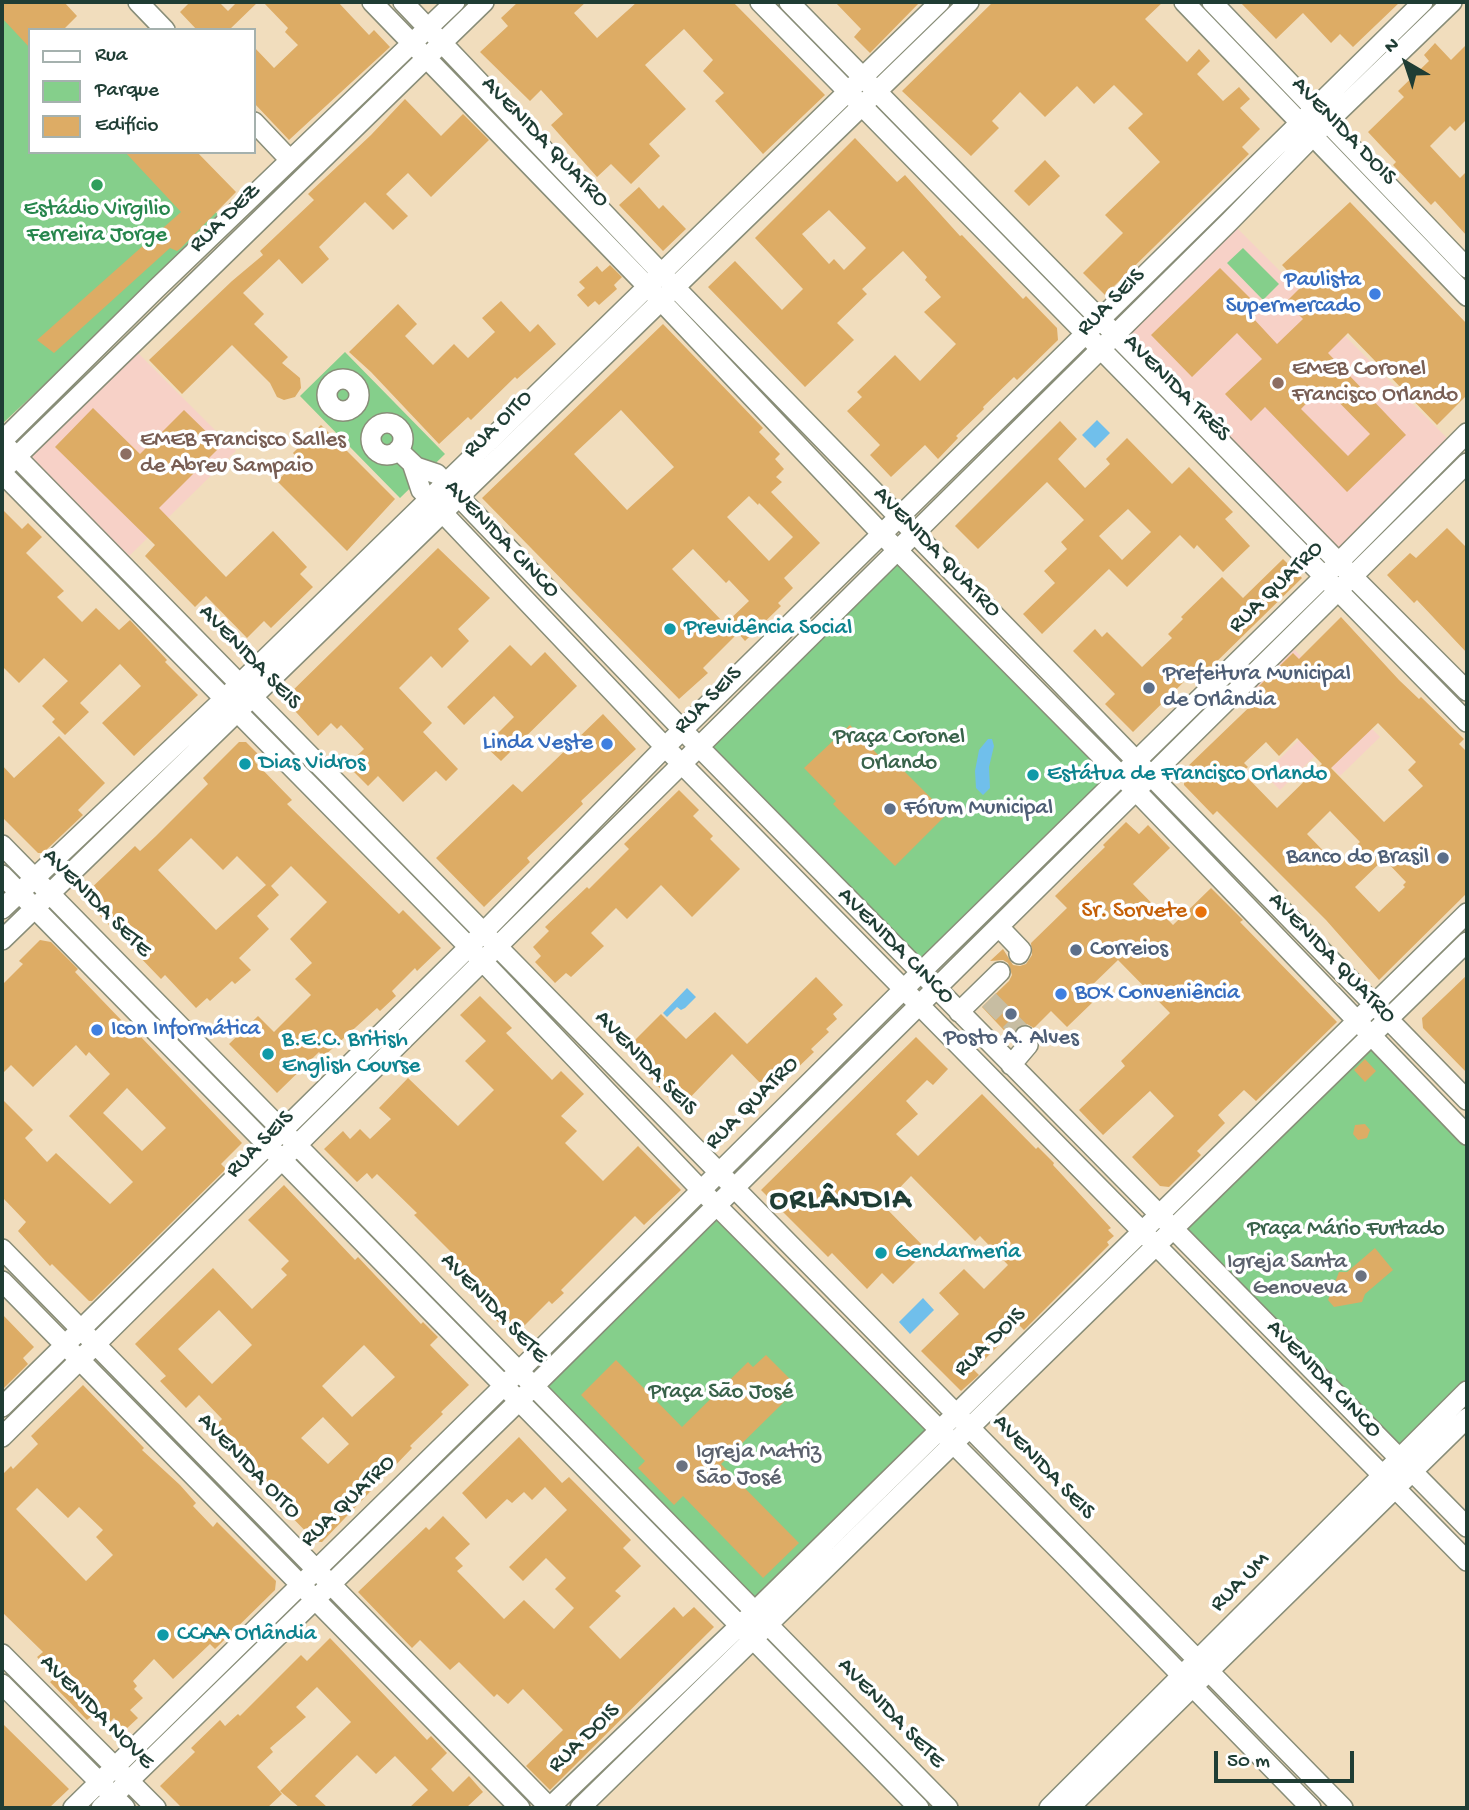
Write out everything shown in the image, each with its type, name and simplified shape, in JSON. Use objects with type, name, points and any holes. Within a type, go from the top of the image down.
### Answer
[{"type":"street","points":[[138,2],[163,28]]},
{"type":"street","name":"AVENIDA QUATRO","points":[[372,2],[426,58],[900,518],[1467,1100]]},
{"type":"street","name":"AVENIDA QUATRO","points":[[403,2],[443,43],[897,550],[1136,791],[1467,1135]]},
{"type":"street","name":"RUA DEZ","points":[[2,441],[455,2]]},
{"type":"street","name":"RUA DEZ","points":[[2,472],[484,2]]},
{"type":"street","name":"AVENIDA TRÊS","points":[[760,2],[856,84]]},
{"type":"street","name":"AVENIDA TRÊS","points":[[789,2],[856,84],[1087,334],[1333,569]]},
{"type":"street","name":"RUA OITO","points":[[2,909],[34,877],[230,707],[254,698],[459,498],[856,84],[940,2]]},
{"type":"street","name":"RUA OITO","points":[[2,940],[50,894],[230,707],[240,683],[445,483],[870,99],[969,2]]},
{"type":"street","name":"AVENIDA DOIS","points":[[1184,2],[1307,114],[1327,122],[1467,268]]},
{"type":"street","name":"AVENIDA DOIS","points":[[1212,2],[1307,114],[1313,136],[1467,296]]},
{"type":"street","name":"RUA SEIS","points":[[482,947],[665,747],[1423,2]]},
{"type":"street","name":"RUA SEIS","points":[[2,1437],[95,1345],[290,1137],[482,947],[681,764],[1327,122],[1452,2]]},
{"type":"street","name":"AVENIDA TRÊS","points":[[870,99],[1116,334],[1333,569],[1467,722]]},
{"type":"street","points":[[256,124],[290,160]]},
{"type":"street","points":[[354,406],[375,428],[388,422],[398,427],[402,436],[398,450],[413,466]]},
{"type":"street","name":"RUA QUATRO","points":[[113,1804],[122,1773],[307,1577],[1333,569],[1467,433]]},
{"type":"street","name":"AVENIDA SEIS","points":[[2,441],[254,698],[701,1190],[1311,1808]]},
{"type":"street","name":"RUA QUATRO","points":[[73,1808],[99,1782],[122,1773],[331,1586],[1467,463]]},
{"type":"street","name":"AVENIDA CINCO","points":[[413,466],[433,472],[445,483],[698,746],[1467,1528]]},
{"type":"street","name":"AVENIDA CINCO","points":[[413,466],[421,490],[429,499],[681,764],[1467,1561]]},
{"type":"street","name":"AVENIDA SEIS","points":[[2,472],[230,707],[718,1173],[1343,1808]]},
{"type":"street","name":"AVENIDA TRÊS","points":[[1346,584],[1467,691]]},
{"type":"street","name":"AVENIDA SETE","points":[[2,845],[948,1808]]},
{"type":"street","name":"AVENIDA SETE","points":[[2,875],[919,1808]]},
{"type":"street","name":"RUA DOIS","points":[[761,1618],[938,1429],[1467,913]]},
{"type":"street","points":[[999,927],[1021,950],[1019,954]]},
{"type":"street","name":"RUA DOIS","points":[[550,1808],[953,1445],[1467,942]]},
{"type":"street","points":[[958,968],[985,995]]},
{"type":"street","points":[[959,1012],[985,995],[1000,972]]},
{"type":"street","points":[[1011,1065],[1028,1045],[1025,1036]]},
{"type":"street","name":"RUA SEIS","points":[[2,1407],[80,1330],[275,1152]]},
{"type":"street","name":"AVENIDA OITO","points":[[2,1249],[95,1345],[307,1577],[315,1601],[520,1808]]},
{"type":"street","name":"AVENIDA OITO","points":[[2,1282],[79,1361],[307,1577],[331,1586],[550,1808]]},
{"type":"street","name":"RUA UM","points":[[1405,1465],[1467,1391]]},
{"type":"street","name":"RUA UM","points":[[1049,1808],[1205,1665],[1405,1465],[1467,1418]]},
{"type":"street","name":"RUA DOIS","points":[[580,1808],[745,1632]]},
{"type":"street","name":"AVENIDA NOVE","points":[[2,1654],[156,1808]]},
{"type":"street","name":"RUA UM","points":[[1069,1808],[1187,1682]]},
{"type":"street","name":"AVENIDA NOVE","points":[[2,1684],[99,1782],[113,1804]]},
{"type":"shaded area","name":"EMEB Coronel Francisco Orlando","points":[[1230,221],[1455,446],[1339,562],[1116,334]]},
{"type":"shaded area","name":"EMEB Francisco Salles de Abreu Sampaio","points":[[130,345],[236,451],[121,564],[17,457]]},
{"type":"shaded area","points":[[1287,642],[1380,737],[1340,776],[1318,753],[1280,790],[1264,774],[1302,737],[1248,681]]},
{"type":"green space","name":"Estádio Virgilio Ferreira Jorge","points":[[2,2],[24,2],[48,28],[28,28],[28,154],[164,154],[222,219],[2,424]]},
{"type":"green space","points":[[1243,248],[1279,284],[1263,300],[1227,263]]},
{"type":"green space","points":[[345,352],[445,454],[400,498],[300,396]]},
{"type":"green space","name":"Praça Coronel Orlando","points":[[897,550],[1120,776],[920,973],[698,746]]},
{"type":"green space","name":"Praça Mário Furtado","points":[[1372,1038],[1467,1136],[1467,1391],[1398,1457],[1174,1229]]},
{"type":"green space","name":"Praça São José","points":[[716,1205],[938,1429],[755,1611],[534,1386]]},
{"type":"water","points":[[1097,420],[1110,433],[1095,448],[1082,435]]},
{"type":"water","points":[[988,739],[992,739],[994,746],[989,767],[990,788],[983,795],[976,788],[975,771],[979,750]]},
{"type":"water","points":[[687,988],[696,997],[685,1008],[681,1010],[677,1007],[667,1017],[663,1013]]},
{"type":"water","points":[[923,1298],[934,1310],[910,1334],[899,1322]]},
{"type":"building","points":[[2,2],[64,2],[77,16],[65,28],[28,28],[28,46],[2,18]]},
{"type":"building","points":[[190,2],[219,2],[228,11],[237,2],[258,2],[231,28],[195,28],[180,12]]},
{"type":"building","points":[[263,2],[338,2],[369,35],[374,30],[390,47],[289,140],[256,105],[256,49],[274,68],[298,45],[285,32],[288,28]]},
{"type":"building","points":[[518,2],[586,2],[574,13],[597,38],[637,2],[733,2],[825,95],[763,154],[715,101],[724,93],[703,71],[713,60],[684,29],[645,65],[686,109],[649,144],[660,156],[631,184],[611,164],[597,177],[551,125],[563,114],[541,90],[530,101],[480,52],[508,26],[501,18]]},
{"type":"building","points":[[835,2],[920,2],[870,53],[854,37],[861,29]]},
{"type":"building","points":[[993,2],[1163,2],[1145,19],[1187,62],[1199,49],[1210,61],[1197,74],[1223,101],[1239,87],[1250,99],[1240,108],[1260,129],[1242,147],[1249,154],[1105,295],[1083,273],[1123,233],[1105,215],[1160,162],[1128,128],[1143,114],[1114,85],[1094,104],[1077,86],[1045,117],[1020,92],[992,121],[999,128],[971,156],[902,91]]},
{"type":"building","points":[[1240,2],[1400,2],[1353,47],[1340,34],[1331,43],[1303,13],[1276,39]]},
{"type":"building","points":[[1435,43],[1451,60],[1467,44],[1467,119],[1455,131],[1450,126],[1430,146],[1460,178],[1467,171],[1467,236],[1435,201],[1431,205],[1393,165],[1396,162],[1368,132],[1404,97],[1398,91],[1429,61],[1424,55]]},
{"type":"building","points":[[405,99],[441,136],[463,114],[489,140],[431,197],[408,173],[386,194],[408,216],[393,230],[365,202],[319,247],[329,259],[302,284],[279,259],[243,293],[264,314],[254,324],[288,357],[282,363],[300,378],[301,388],[295,397],[284,400],[277,397],[270,383],[232,345],[182,394],[149,360],[263,255],[260,251],[314,200],[308,194]]},
{"type":"building","points":[[855,138],[897,182],[905,175],[960,236],[962,235],[1023,299],[1026,296],[1057,328],[1058,340],[1017,380],[1014,377],[983,407],[938,459],[925,445],[891,477],[870,455],[880,445],[847,411],[862,397],[857,392],[895,355],[920,381],[956,344],[924,312],[941,297],[903,251],[862,289],[867,294],[837,323],[854,340],[805,387],[708,287],[735,261],[782,310],[803,289],[755,238]],"holes":[[[829,210],[866,248],[844,270],[834,259],[829,264],[802,234]]]},
{"type":"building","points":[[127,154],[199,154],[236,192],[181,248],[177,251],[170,248],[54,353],[37,340],[181,212]]},
{"type":"building","points":[[1045,160],[1060,176],[1029,206],[1014,191]]},
{"type":"building","points":[[639,187],[659,209],[663,205],[686,229],[663,251],[619,205]]},
{"type":"building","points":[[1350,202],[1467,324],[1467,395],[1437,425],[1348,333],[1328,353],[1406,435],[1347,492],[1265,407],[1251,421],[1225,394],[1262,359],[1237,333],[1192,377],[1151,335],[1220,268],[1261,309],[1253,318],[1277,344],[1303,319],[1286,302],[1302,286],[1282,265]],"holes":[[[1323,386],[1370,434],[1348,456],[1301,409]]]},
{"type":"building","points":[[610,265],[622,277],[614,285],[617,289],[599,305],[595,301],[588,307],[577,295],[585,288],[579,282],[597,266],[602,272]]},
{"type":"building","points":[[501,301],[530,332],[538,324],[556,344],[517,379],[515,377],[471,420],[468,417],[439,444],[349,352],[398,304],[417,324],[405,336],[433,365],[454,344],[468,358],[495,332],[482,318]]},
{"type":"building","points":[[663,324],[763,428],[759,432],[780,454],[775,459],[784,469],[776,477],[782,482],[771,492],[820,543],[784,578],[793,588],[778,603],[781,606],[745,641],[738,633],[703,668],[708,673],[679,699],[482,498]],"holes":[[[621,410],[674,467],[627,510],[574,454]],[[749,496],[793,537],[769,561],[727,517]],[[693,549],[726,583],[729,580],[749,601],[725,624],[672,569]]]},
{"type":"building","points":[[93,408],[140,454],[184,410],[221,446],[159,508],[226,577],[273,531],[307,567],[300,574],[313,587],[271,628],[264,621],[247,638],[206,596],[195,607],[145,556],[155,545],[55,447]]},
{"type":"building","points":[[1060,421],[1077,439],[1058,459],[1085,488],[1110,464],[1106,459],[1127,438],[1172,484],[1189,467],[1233,512],[1225,519],[1250,546],[1223,572],[1197,545],[1194,549],[1180,535],[1127,587],[1109,569],[1042,634],[1023,614],[1055,583],[1044,571],[1067,549],[1061,542],[1084,520],[1047,482],[978,549],[955,526]],"holes":[[[1128,509],[1151,532],[1122,560],[1099,536]]]},
{"type":"building","points":[[321,425],[395,499],[347,551],[277,481],[299,460],[293,453]]},
{"type":"building","points":[[2,509],[22,529],[28,523],[42,537],[26,553],[64,591],[57,597],[82,622],[96,608],[119,630],[130,620],[167,660],[165,662],[198,695],[134,756],[102,723],[141,686],[120,664],[80,703],[89,712],[65,735],[52,722],[55,719],[42,706],[68,681],[44,658],[19,683],[2,666]]},
{"type":"building","points":[[1447,528],[1467,548],[1467,653],[1417,600],[1414,603],[1387,575],[1410,553],[1416,558]]},
{"type":"building","points":[[438,548],[490,598],[458,629],[469,641],[442,668],[431,656],[399,688],[432,723],[423,732],[458,769],[446,781],[436,771],[403,802],[378,776],[368,786],[347,765],[364,749],[341,725],[337,729],[331,723],[318,736],[284,699]]},
{"type":"building","points":[[1283,559],[1302,578],[1206,672],[1200,666],[1133,732],[1105,704],[1115,694],[1073,651],[1095,629],[1102,637],[1107,632],[1142,667],[1172,638],[1168,634],[1183,619],[1181,617],[1222,577],[1243,598]]},
{"type":"building","points":[[1341,617],[1399,680],[1419,699],[1421,697],[1464,739],[1459,744],[1467,752],[1467,893],[1379,980],[1326,920],[1217,811],[1213,815],[1184,785],[1185,769],[1265,692],[1259,686],[1293,653],[1299,659]],"holes":[[[1378,723],[1416,762],[1408,770],[1423,786],[1384,822],[1331,768]],[[1297,738],[1322,764],[1277,808],[1242,772],[1248,767],[1244,763],[1266,742],[1279,756]],[[1330,811],[1360,842],[1336,864],[1307,834]],[[1384,859],[1406,882],[1403,885],[1405,887],[1379,912],[1355,887]]]},
{"type":"building","points":[[510,645],[531,666],[545,652],[577,686],[501,761],[485,746],[514,717],[494,696],[464,725],[447,707]]},
{"type":"building","points":[[603,714],[636,749],[581,801],[583,804],[527,858],[530,862],[484,907],[436,858],[513,784],[522,792]]},
{"type":"building","name":"Fórum Municipal","points":[[850,725],[880,757],[885,752],[947,814],[895,866],[833,804],[836,801],[804,768]]},
{"type":"building","points":[[59,736],[105,783],[78,810],[83,815],[43,853],[38,853],[2,817],[2,765],[14,778]]},
{"type":"building","points":[[239,742],[246,742],[260,756],[255,762],[292,800],[287,804],[399,914],[403,910],[441,948],[417,971],[415,968],[392,991],[396,996],[380,1011],[377,1008],[323,1057],[319,1052],[277,1093],[229,1044],[258,1016],[274,1032],[311,995],[295,979],[312,963],[290,939],[327,902],[291,866],[271,886],[279,895],[257,916],[269,929],[239,958],[251,970],[235,984],[232,981],[210,1001],[207,998],[196,1008],[165,975],[161,979],[82,897],[135,846],[140,851],[156,836],[208,784],[203,778]],"holes":[[[191,838],[223,870],[237,856],[266,885],[216,930],[158,870]]]},
{"type":"building","points":[[679,790],[699,810],[693,816],[713,836],[710,839],[740,869],[692,917],[661,885],[627,919],[616,908],[591,933],[604,946],[571,977],[566,973],[555,983],[535,962],[541,956],[533,947],[549,931],[545,927],[629,849],[624,844]]},
{"type":"building","points":[[1126,822],[1139,834],[1148,825],[1170,848],[1133,884],[1173,925],[1211,888],[1243,920],[1240,922],[1337,1022],[1256,1101],[1244,1090],[1218,1115],[1225,1123],[1197,1151],[1201,1155],[1169,1187],[1160,1186],[1132,1157],[1174,1116],[1150,1091],[1103,1135],[1079,1110],[1125,1066],[1121,1061],[1170,1013],[1118,960],[1085,992],[1094,1001],[1067,1027],[1051,1011],[1034,1028],[1027,1024],[1016,1027],[1013,1040],[982,1007],[1012,975],[1008,963],[1003,960],[990,961],[1003,949],[1013,965],[1026,964],[1032,955],[1031,943],[1067,908],[1055,896],[1105,847],[1103,845]]},
{"type":"building","points":[[40,940],[51,942],[78,969],[75,972],[242,1143],[221,1164],[226,1169],[92,1301],[52,1264],[50,1266],[18,1231],[26,1222],[2,1197],[2,1099],[33,1130],[25,1138],[47,1162],[56,1153],[110,1204],[133,1182],[69,1116],[110,1074],[89,1052],[86,1056],[76,1045],[33,1087],[11,1065],[2,1074],[2,985],[23,964],[19,961]],"holes":[[[127,1088],[166,1128],[142,1151],[103,1113]]]},
{"type":"building","points":[[1467,975],[1467,1073],[1423,1028],[1422,1018]]},
{"type":"building","points":[[816,977],[843,1005],[833,1014],[837,1019],[826,1029],[829,1032],[811,1049],[814,1052],[788,1077],[782,1071],[764,1087],[732,1054],[679,1109],[625,1050],[661,1014],[686,1039],[715,1012],[747,1044]]},
{"type":"building","points":[[480,996],[512,1028],[506,1033],[552,1080],[561,1071],[584,1094],[561,1116],[577,1131],[565,1143],[603,1181],[638,1146],[681,1190],[644,1225],[635,1216],[561,1290],[564,1293],[552,1304],[549,1301],[513,1337],[473,1297],[476,1293],[443,1259],[451,1252],[414,1215],[417,1213],[377,1174],[372,1179],[367,1173],[357,1182],[324,1149],[343,1131],[350,1139],[360,1129],[370,1139],[391,1119],[379,1108],[408,1078],[458,1126],[494,1090],[465,1061],[486,1041],[460,1015]]},
{"type":"building","points":[[916,1037],[948,1069],[933,1085],[927,1080],[906,1101],[918,1114],[896,1134],[918,1156],[982,1094],[1036,1149],[1038,1147],[1054,1163],[1111,1228],[1108,1230],[1114,1236],[1107,1242],[1109,1245],[1024,1330],[1019,1325],[974,1370],[979,1375],[961,1391],[921,1351],[959,1314],[939,1293],[964,1269],[984,1289],[1008,1265],[980,1236],[975,1241],[911,1176],[883,1205],[927,1250],[893,1284],[882,1273],[867,1289],[832,1253],[828,1257],[761,1190]]},
{"type":"building","points":[[1365,1059],[1376,1071],[1365,1082],[1354,1070]]},
{"type":"building","points":[[1365,1124],[1370,1130],[1367,1138],[1358,1140],[1353,1134],[1355,1125]]},
{"type":"building","points":[[284,1185],[355,1260],[358,1257],[421,1324],[423,1322],[438,1337],[430,1345],[469,1385],[322,1542],[316,1542],[209,1432],[222,1419],[199,1395],[186,1408],[160,1381],[166,1376],[135,1344],[213,1268],[252,1309],[287,1275],[281,1269],[289,1261],[248,1220]],"holes":[[[219,1310],[252,1345],[212,1384],[178,1349]],[[364,1345],[395,1377],[352,1417],[322,1386]],[[323,1417],[349,1444],[328,1464],[301,1438]]]},
{"type":"building","name":"Igreja Santa Genoveva","points":[[1375,1248],[1393,1270],[1365,1294],[1362,1302],[1334,1307],[1328,1300],[1339,1272],[1347,1272]]},
{"type":"building","points":[[2,1314],[34,1347],[23,1358],[28,1364],[2,1390]]},
{"type":"building","name":"Igreja Matriz São José","points":[[766,1355],[793,1382],[780,1394],[786,1400],[721,1464],[799,1543],[763,1578],[683,1496],[674,1505],[638,1468],[645,1461],[581,1395],[616,1360],[682,1427],[748,1362],[753,1367]]},
{"type":"building","points":[[83,1385],[144,1448],[142,1450],[180,1485],[196,1503],[193,1506],[213,1527],[217,1522],[276,1581],[275,1590],[215,1649],[210,1644],[173,1679],[154,1659],[133,1681],[137,1686],[134,1689],[143,1698],[130,1710],[138,1718],[125,1730],[114,1718],[105,1727],[93,1715],[87,1720],[50,1682],[56,1677],[37,1657],[43,1652],[2,1612],[2,1475],[11,1466],[13,1469],[38,1444],[31,1436]],"holes":[[[37,1488],[68,1518],[79,1507],[103,1530],[96,1537],[113,1555],[86,1581],[16,1509]]]},
{"type":"building","points":[[519,1437],[562,1483],[569,1477],[631,1540],[623,1548],[641,1566],[615,1591],[621,1596],[589,1627],[620,1659],[674,1607],[683,1617],[694,1607],[714,1627],[550,1790],[526,1766],[563,1730],[523,1689],[508,1704],[497,1694],[494,1697],[459,1662],[450,1670],[420,1640],[412,1648],[358,1592],[426,1527],[429,1530],[443,1516],[470,1544],[455,1558],[463,1566],[457,1571],[504,1619],[524,1600],[554,1629],[574,1608],[555,1589],[566,1578],[546,1558],[523,1581],[509,1567],[567,1510],[545,1487],[532,1500],[524,1492],[512,1503],[507,1499],[486,1519],[462,1493]]},
{"type":"building","points":[[330,1638],[427,1740],[431,1736],[447,1753],[431,1769],[453,1792],[469,1776],[483,1792],[468,1808],[409,1808],[428,1790],[395,1756],[376,1774],[357,1755],[315,1796],[328,1808],[300,1808],[280,1791],[351,1722],[317,1687],[296,1707],[306,1717],[270,1748],[273,1752],[257,1767],[282,1794],[267,1808],[182,1808],[160,1786],[195,1752],[191,1748],[220,1720],[225,1726],[238,1714],[240,1716],[301,1655],[307,1661]]},
{"type":"building","points":[[2,1723],[69,1789],[49,1808],[2,1808]]},
{"type":"tunnel","points":[[989,1000],[1025,1036]]},
{"type":"place","name":"Estádio Virgilio Ferreira Jorge","points":[[97,185]]},
{"type":"place","name":"Paulista Supermercado","points":[[1375,294]]},
{"type":"place","name":"EMEB Coronel Francisco Orlando","points":[[1278,383]]},
{"type":"place","name":"EMEB Francisco Salles de Abreu Sampaio","points":[[126,454]]},
{"type":"place","name":"Previdência Social","points":[[670,629]]},
{"type":"place","name":"Prefeitura Municipal de Orlândia","points":[[1149,688]]},
{"type":"place","name":"Linda Veste","points":[[607,744]]},
{"type":"place","name":"Dias Vidros","points":[[245,764]]},
{"type":"place","name":"Estátua de Francisco Orlando","points":[[1033,775]]},
{"type":"place","name":"Fórum Municipal","points":[[890,809]]},
{"type":"place","name":"Banco do Brasil","points":[[1443,858]]},
{"type":"place","name":"Sr. Sorvete","points":[[1201,912]]},
{"type":"place","name":"Correios","points":[[1076,950]]},
{"type":"place","name":"BOX Conveniência","points":[[1061,994]]},
{"type":"place","name":"Posto A. Alves","points":[[1011,1014]]},
{"type":"place","name":"Icon Informática","points":[[97,1030]]},
{"type":"place","name":"B.E.C. British English Course","points":[[268,1054]]},
{"type":"place","name":"Gendarmeria","points":[[881,1253]]},
{"type":"place","name":"Igreja Santa Genoveva","points":[[1361,1276]]},
{"type":"place","name":"Igreja Matriz São José","points":[[682,1466]]},
{"type":"place","name":"CCAA Orlândia","points":[[163,1635]]},
{"type":"district","name":"ORLÂNDIA","points":[[841,1202]]}]
